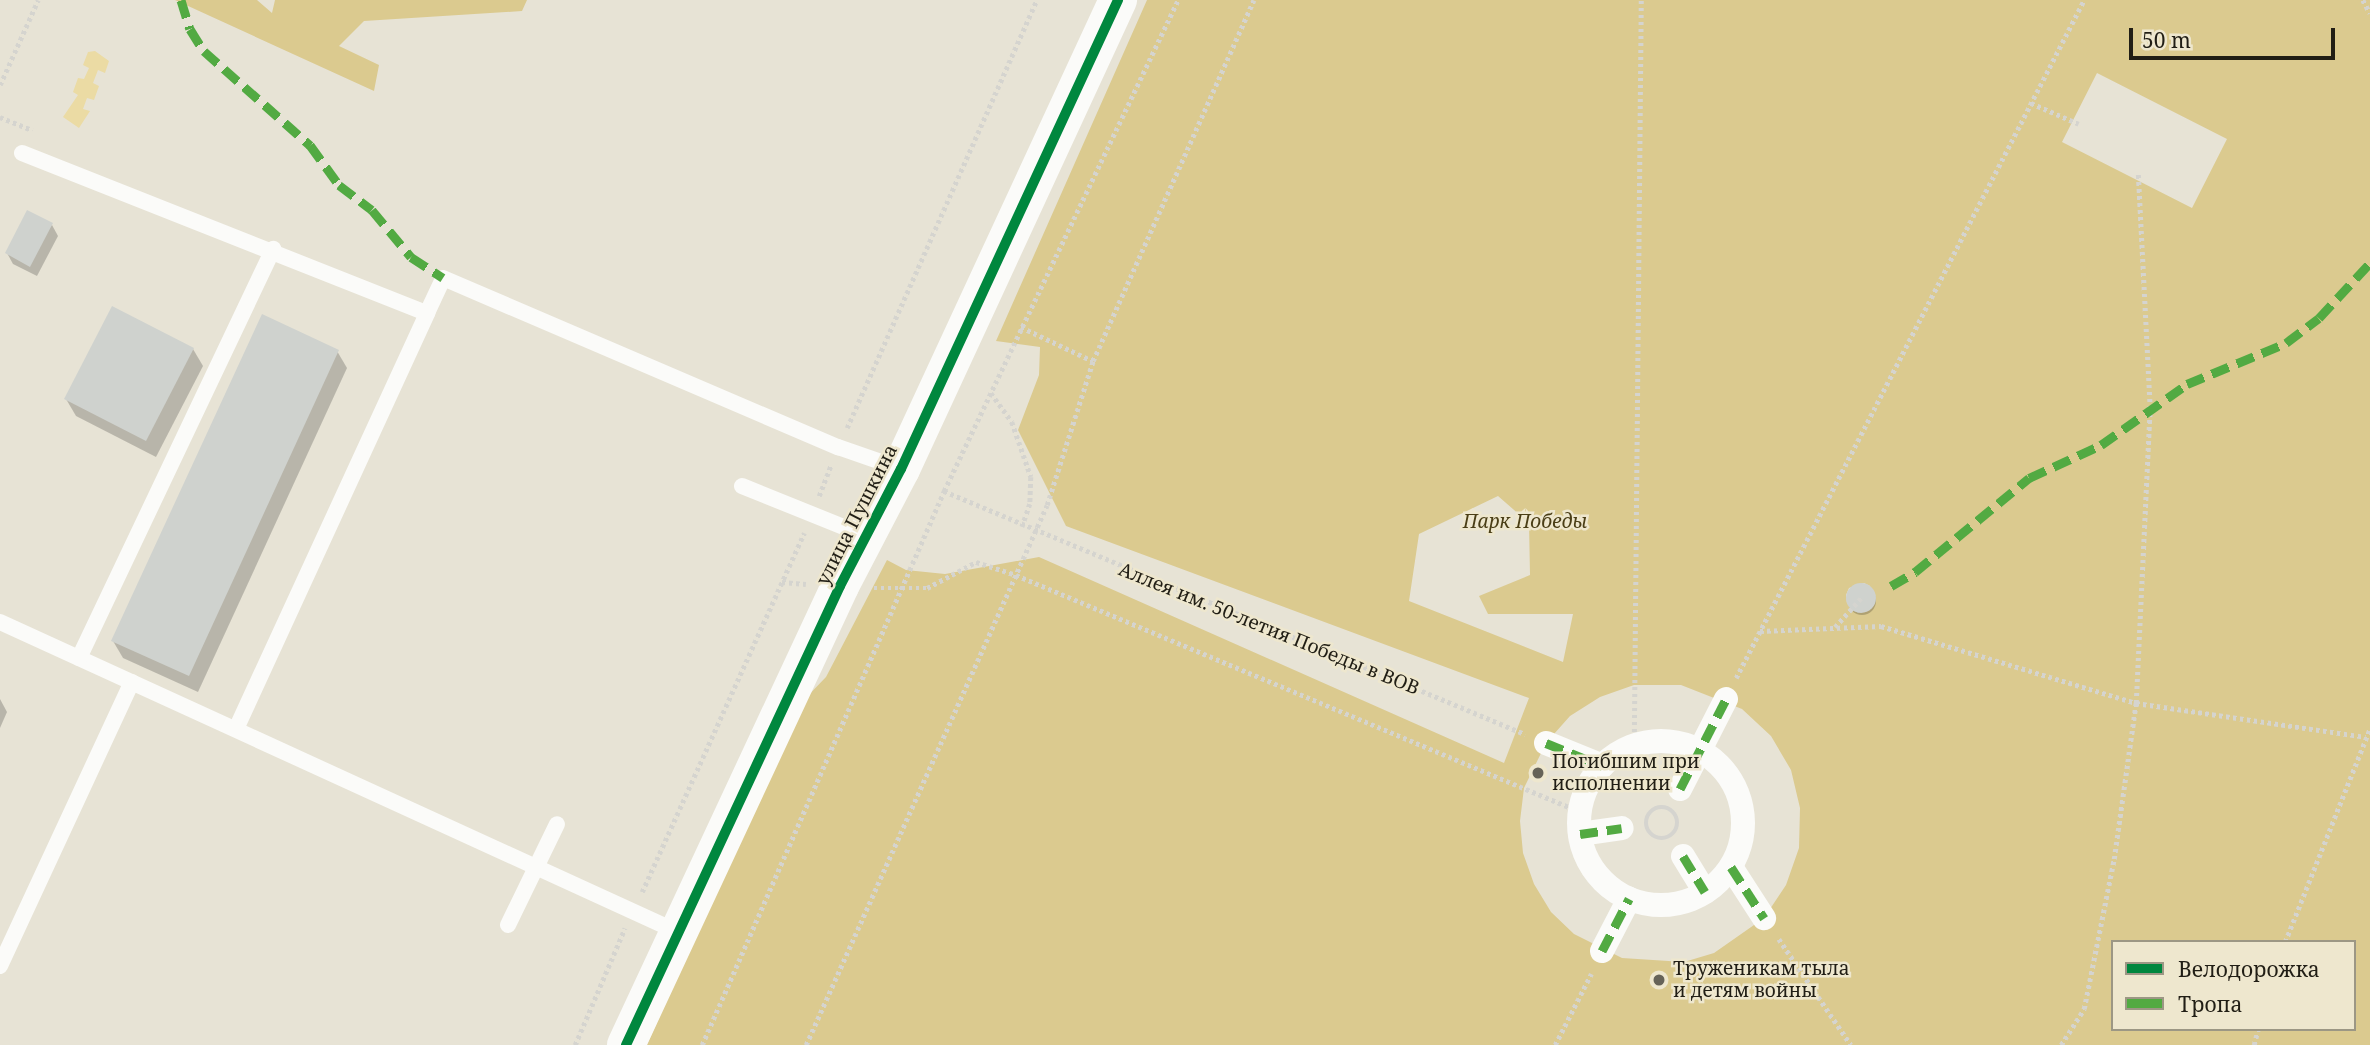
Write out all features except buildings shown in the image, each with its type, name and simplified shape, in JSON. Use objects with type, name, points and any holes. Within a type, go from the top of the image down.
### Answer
[{"type":"street","name":"улица Пушкина","points":[[626,1045],[840,586],[868,537],[901,469],[1118,0]]},
{"type":"street","points":[[1680,789],[1726,699]]},
{"type":"street","points":[[1668,741],[1701,751],[1719,764],[1741,803],[1740,847],[1731,867],[1705,892],[1668,905],[1629,899],[1596,873],[1580,823],[1602,766],[1634,746],[1668,741]]},
{"type":"street","points":[[1545,743],[1602,766]]},
{"type":"street","points":[[1580,823],[1622,828]]},
{"type":"street","points":[[1683,856],[1705,892]]},
{"type":"street","points":[[1731,867],[1764,918]]},
{"type":"street","points":[[1602,951],[1629,899]]},
{"type":"lane","points":[[22,153],[273,249],[427,313]]},
{"type":"lane","points":[[79,658],[273,249]]},
{"type":"lane","points":[[236,729],[443,278],[838,447],[901,469]]},
{"type":"lane","points":[[743,486],[868,537]]},
{"type":"lane","points":[[0,622],[678,932]]},
{"type":"lane","points":[[0,966],[132,681]]},
{"type":"lane","points":[[508,925],[557,824]]},
{"type":"path","points":[[0,85],[37,0]]},
{"type":"path","points":[[702,1045],[944,491],[1178,0]]},
{"type":"path","points":[[806,1045],[1035,533],[1093,361],[1254,0]]},
{"type":"path","points":[[1634,746],[1641,0]]},
{"type":"path","points":[[1726,699],[2084,0]]},
{"type":"path","points":[[2363,0],[2370,13]]},
{"type":"path","points":[[2031,103],[2079,124]]},
{"type":"path","points":[[0,117],[32,130]]},
{"type":"path","points":[[2061,1045],[2084,1009],[2114,859],[2136,703],[2150,409],[2137,173]]},
{"type":"path","points":[[1021,327],[1093,361]]},
{"type":"path","points":[[991,393],[1012,422],[1031,477],[1030,504],[1022,527]]},
{"type":"path","points":[[900,589],[927,588],[976,562],[1016,575],[1580,823]]},
{"type":"path","points":[[1835,628],[1861,598]]},
{"type":"path","points":[[1760,631],[1881,626],[2136,703],[2366,737]]},
{"type":"path","points":[[2286,940],[2370,728]]},
{"type":"path","points":[[1655,808],[1666,808],[1677,818],[1675,832],[1663,839],[1652,836],[1646,828],[1647,816],[1655,808]]},
{"type":"path","points":[[1764,918],[1851,1045]]},
{"type":"path","points":[[1555,1045],[1602,951]]},
{"type":"shaded area","points":[[175,0],[257,0],[272,13],[275,0],[527,0],[522,11],[364,21],[339,46],[379,65],[374,91]]},
{"type":"shaded area","name":"Парк Победы","points":[[1147,0],[2370,0],[2370,1045],[647,1045],[799,705],[826,677],[887,560],[906,570],[945,574],[1039,557],[1504,763],[1529,698],[1066,526],[1018,430],[1039,375],[1040,347],[996,341]],"holes":[[[2097,73],[2227,139],[2192,208],[2062,142]],[[1498,496],[1529,523],[1530,575],[1479,596],[1488,614],[1573,614],[1563,662],[1409,601],[1419,534]],[[1864,583],[1870,586],[1875,601],[1872,608],[1858,613],[1847,603],[1846,595],[1849,588]],[[1634,685],[1681,685],[1742,709],[1771,736],[1791,770],[1800,808],[1799,848],[1786,885],[1764,918],[1714,953],[1684,962],[1622,958],[1574,934],[1551,912],[1534,884],[1523,853],[1520,821],[1524,788],[1546,743],[1570,716],[1600,697]]]},
{"type":"shaded area","points":[[95,51],[109,61],[105,73],[98,70],[93,83],[99,86],[94,100],[87,98],[83,109],[90,111],[79,128],[63,117],[78,95],[73,92],[78,78],[84,79],[89,68],[83,65],[88,52]]},
{"type":"marked path","points":[[181,0],[190,29],[204,51],[310,145],[339,185],[372,210],[411,257],[443,278]]},
{"type":"marked path","points":[[1891,586],[1915,572],[2029,478],[2101,445],[2187,384],[2286,343],[2319,318],[2370,263]]},
{"type":"marked path","points":[[1680,789],[1726,699]]},
{"type":"marked path","points":[[1546,743],[1603,766]]},
{"type":"marked path","points":[[1580,834],[1622,828]]},
{"type":"marked path","points":[[1683,856],[1705,892]]},
{"type":"marked path","points":[[1731,867],[1764,918]]},
{"type":"marked path","points":[[1602,951],[1629,899]]},
{"type":"cycle path","points":[[626,1045],[840,586],[901,469],[1118,0]]},
{"type":"place","name":"Погибшим при исполнении","points":[[1538,773]]},
{"type":"place","name":"Труженикам тыла и детям войны","points":[[1659,980]]}]
